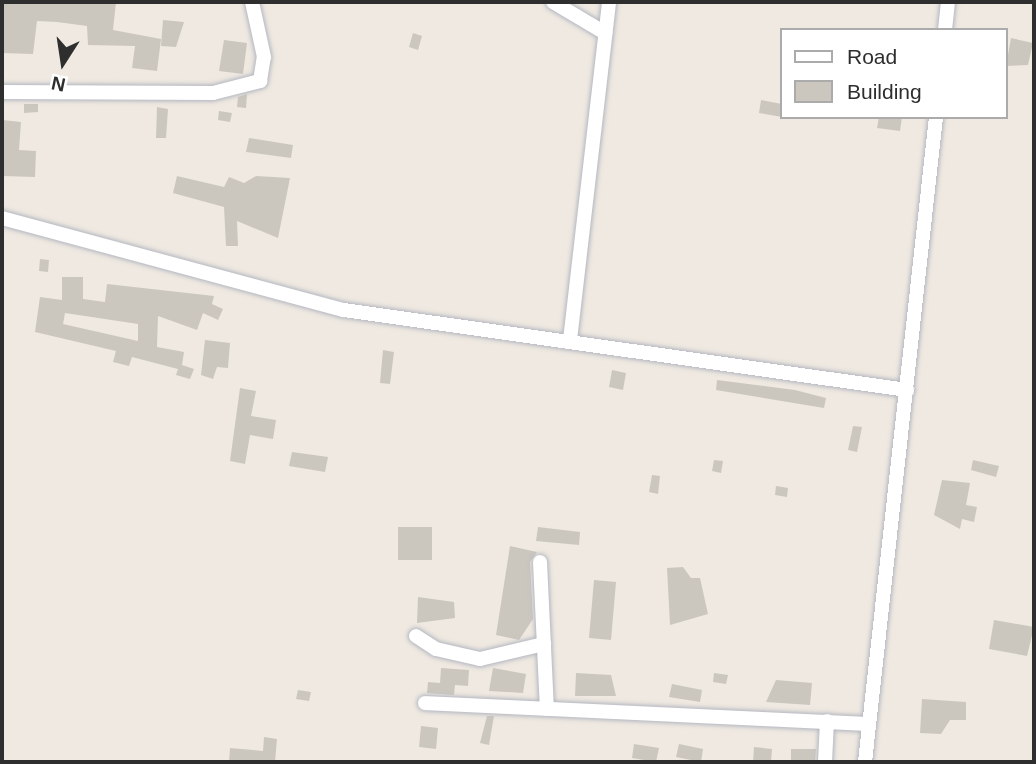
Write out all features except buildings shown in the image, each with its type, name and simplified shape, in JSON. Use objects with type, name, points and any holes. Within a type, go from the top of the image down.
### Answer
[{"type":"street","points":[[2,92],[213,93],[260,81],[264,57],[252,2]]},
{"type":"street","points":[[553,2],[605,33]]},
{"type":"street","points":[[570,340],[609,2]]},
{"type":"street","points":[[945,28],[948,2]]},
{"type":"street","points":[[865,762],[867,724],[936,119]]},
{"type":"street","points":[[2,218],[283,297],[907,390]]},
{"type":"street","points":[[540,562],[547,709]]},
{"type":"street","points":[[416,636],[436,649],[480,659],[544,644]]},
{"type":"street","points":[[425,703],[867,724]]},
{"type":"street","points":[[825,762],[827,722]]}]
